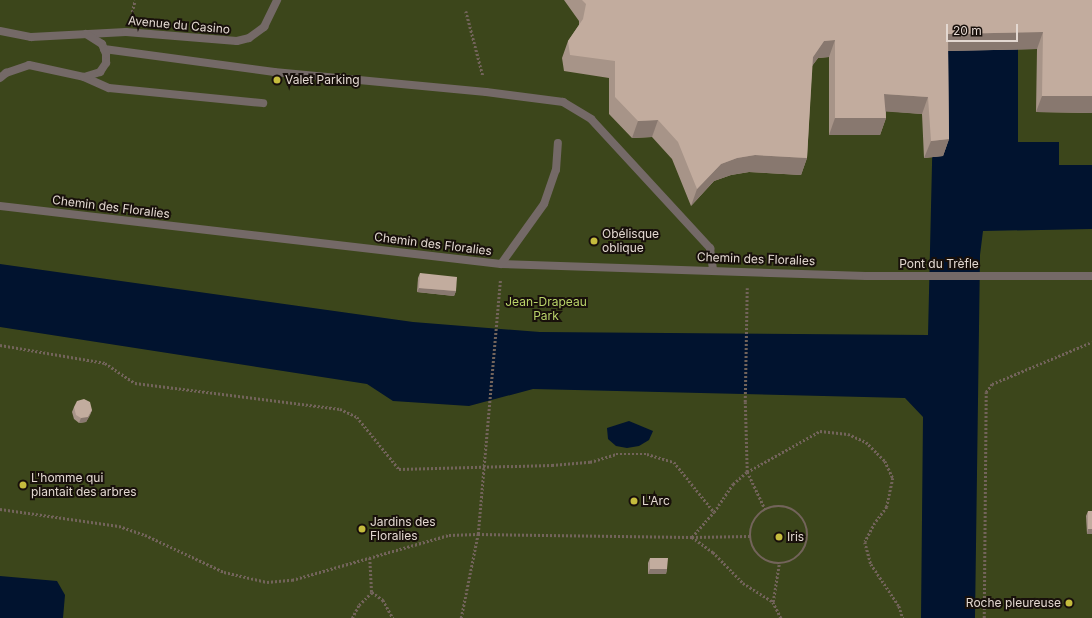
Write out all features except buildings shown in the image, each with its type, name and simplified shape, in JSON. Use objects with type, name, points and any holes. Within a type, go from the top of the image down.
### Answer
[{"type":"lane","name":"Avenue du Casino","points":[[0,31],[31,37],[126,32],[237,41],[252,36],[264,27],[277,0]]},
{"type":"lane","points":[[82,34],[95,38],[104,49],[106,63],[100,72],[84,77]]},
{"type":"lane","points":[[104,49],[274,72],[486,92],[563,102],[591,119],[710,248],[714,269]]},
{"type":"lane","points":[[0,78],[6,73],[28,65],[84,77],[110,88],[263,103]]},
{"type":"lane","points":[[501,264],[527,232],[544,204],[556,170],[558,143]]},
{"type":"lane","name":"Chemin des Floralies","points":[[0,206],[501,264],[714,269],[866,276]]},
{"type":"lane","name":"Pont du Trèfle","points":[[866,276],[1092,276]]},
{"type":"path","points":[[466,11],[486,92]]},
{"type":"path","points":[[461,618],[478,534],[499,290]]},
{"type":"path","points":[[747,301],[745,402],[747,472],[765,510]]},
{"type":"path","points":[[984,618],[986,392],[992,384],[1092,342]]},
{"type":"path","points":[[0,346],[105,363],[135,384],[340,409],[358,417],[399,469],[483,465],[552,465],[590,462],[616,454],[646,454],[674,462],[714,512]]},
{"type":"path","points":[[692,537],[714,512],[733,484],[747,472],[774,460],[820,431],[848,434],[866,442],[885,461],[894,478],[887,508],[875,523],[865,542],[871,564],[899,606],[903,618]]},
{"type":"path","points":[[783,506],[800,515],[806,523],[808,532],[804,551],[797,558],[779,564],[770,563],[759,556],[750,536],[754,521],[765,510],[783,506]]},
{"type":"path","points":[[0,509],[119,526],[145,535],[224,572],[267,582],[292,580],[449,535],[750,536]]},
{"type":"path","points":[[692,537],[713,552],[743,583],[773,602],[781,618]]},
{"type":"path","points":[[352,618],[359,605],[372,592],[370,558]]},
{"type":"path","points":[[773,602],[779,564]]},
{"type":"path","points":[[372,592],[383,600],[393,618]]},
{"type":"green space","name":"Jean-Drapeau Park","points":[[0,0],[1092,0],[1092,618],[0,618]]},
{"type":"water","points":[[1018,0],[1018,142],[1059,142],[1059,165],[1092,165],[1092,229],[983,231],[980,255],[975,618],[921,618],[923,417],[905,398],[533,389],[469,406],[393,401],[367,384],[0,327],[0,264],[413,322],[540,332],[928,335],[934,79],[942,51]]},
{"type":"water","points":[[629,421],[653,431],[649,440],[639,446],[627,448],[616,446],[608,439],[607,428]]},
{"type":"water","points":[[0,576],[57,581],[65,595],[63,618],[0,618]]},
{"type":"place","name":"Valet Parking","points":[[277,80]]},
{"type":"place","name":"Obélisque oblique","points":[[594,241]]},
{"type":"place","name":"L'homme qui plantait des arbres","points":[[23,485]]},
{"type":"place","name":"L'Arc","points":[[634,501]]},
{"type":"place","name":"Jardins des Floralies","points":[[362,529]]},
{"type":"place","name":"Iris","points":[[779,537]]},
{"type":"place","name":"Roche pleureuse","points":[[1069,603]]}]
